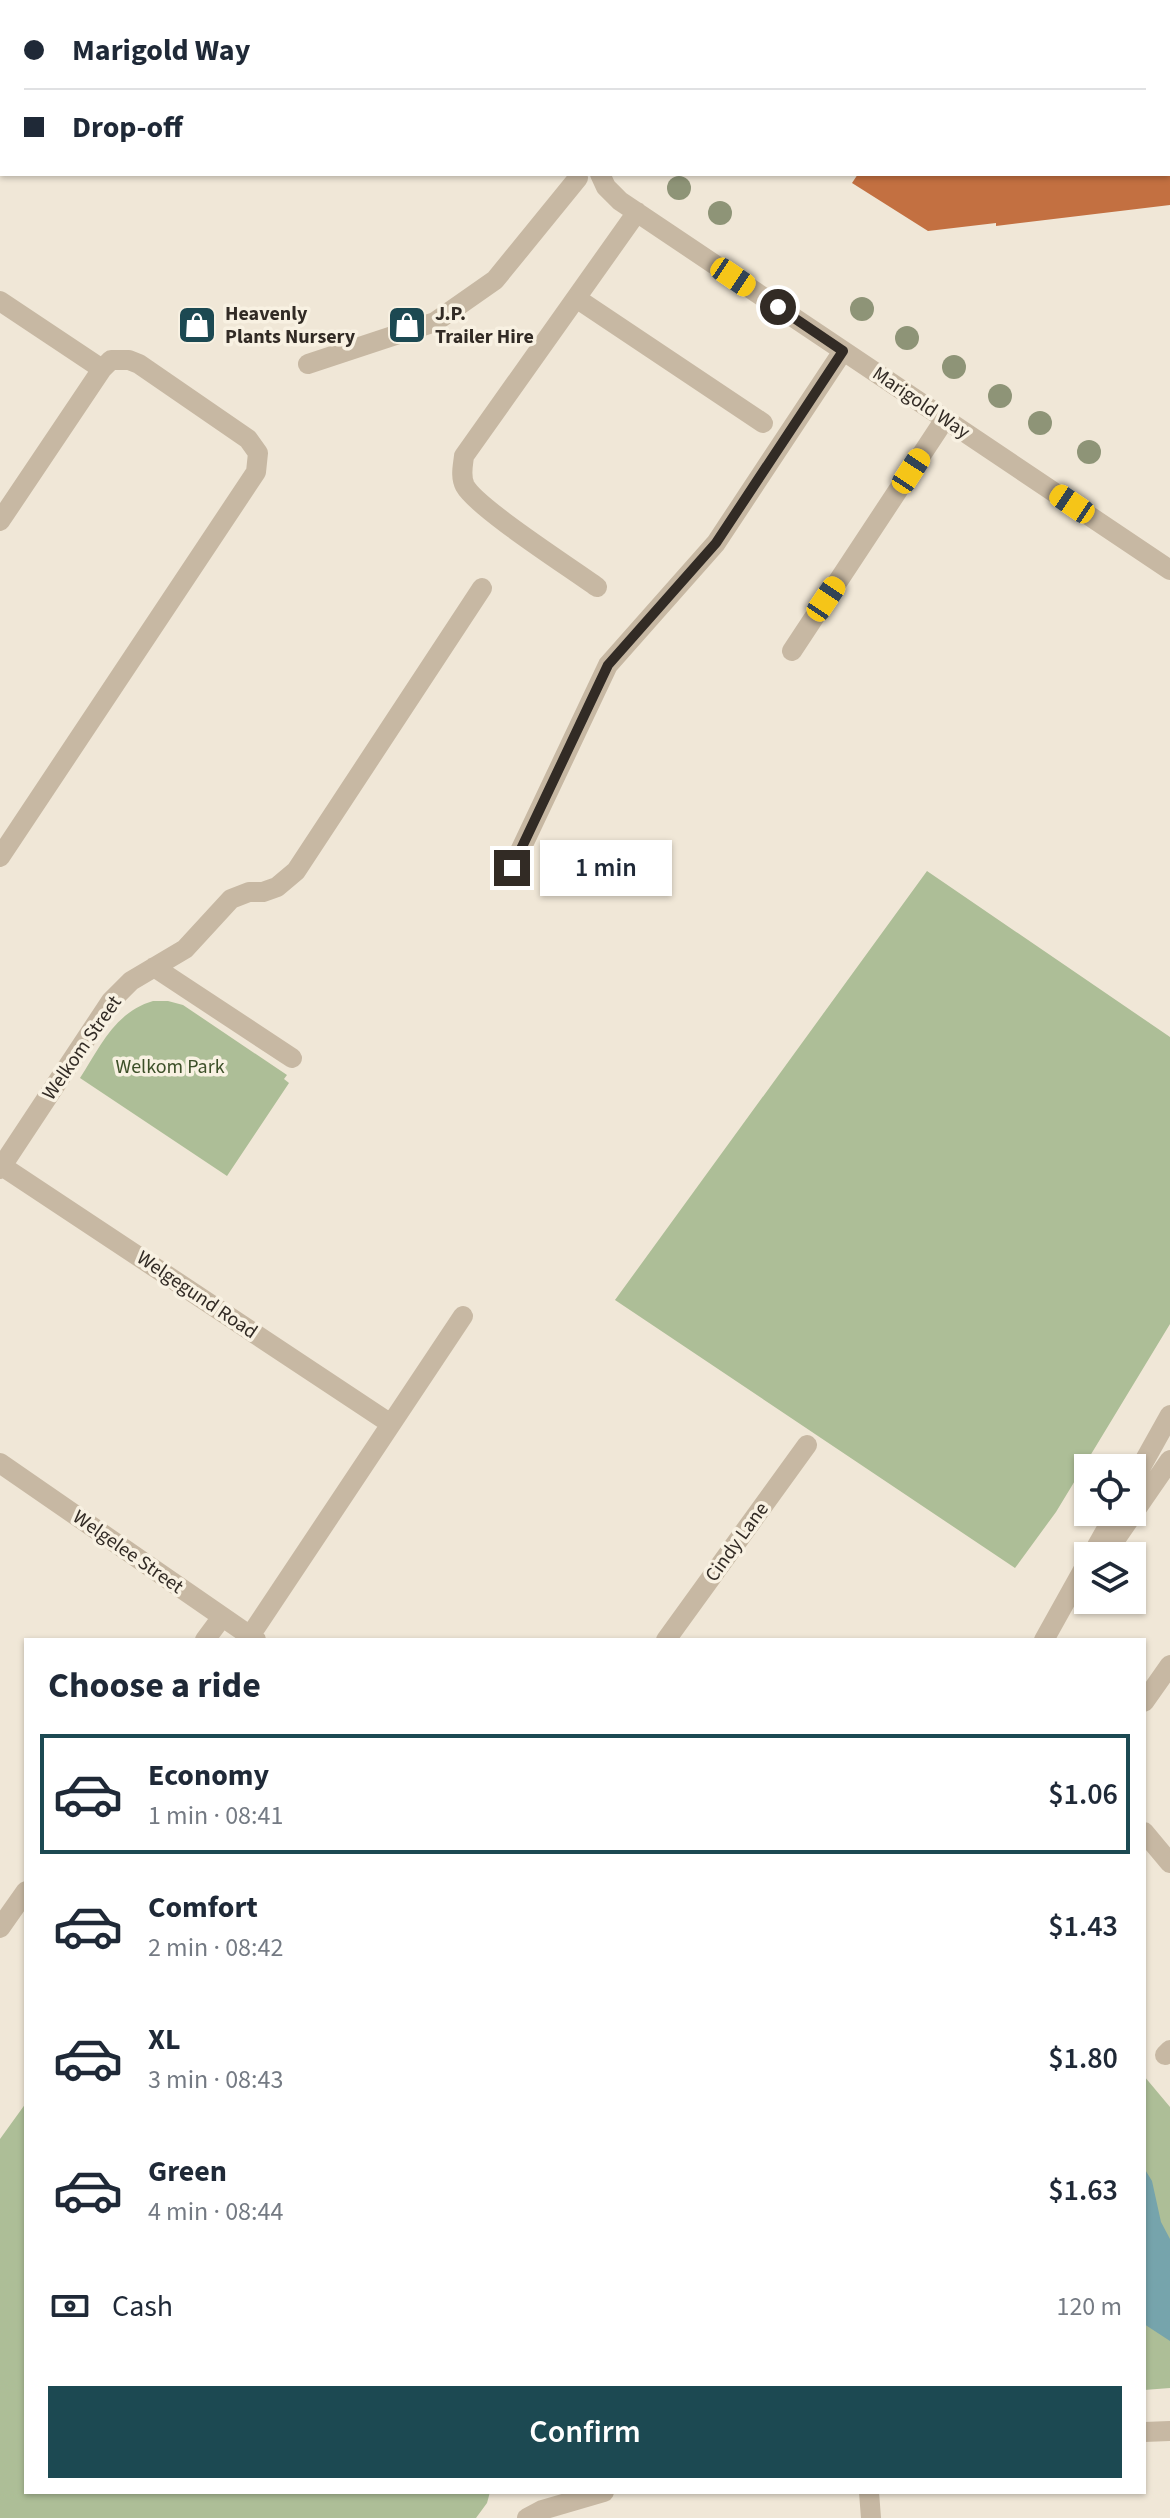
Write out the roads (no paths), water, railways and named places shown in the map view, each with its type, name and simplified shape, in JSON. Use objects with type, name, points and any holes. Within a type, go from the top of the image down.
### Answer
[{"type":"street","points":[[308,364],[435,322],[495,280],[575,176],[603,180]]},
{"type":"street","name":"Marigold Way","points":[[603,180],[620,201],[1170,570]]},
{"type":"street","points":[[597,587],[480,503],[463,482],[464,456],[637,212]]},
{"type":"street","points":[[576,298],[763,423]]},
{"type":"street","points":[[0,301],[102,369]]},
{"type":"street","points":[[512,868],[608,665],[716,543],[843,351]]},
{"type":"street","points":[[0,521],[111,360],[119,358],[139,364],[255,446],[259,462],[256,472],[0,857]]},
{"type":"street","points":[[792,651],[945,419]]},
{"type":"street","name":"Welkom Street","points":[[1,1167],[111,1001],[131,981],[185,949],[202,933],[215,913],[240,895],[277,887],[296,871],[482,588]]},
{"type":"street","points":[[154,967],[292,1058]]},
{"type":"street","name":"Welgegund Road","points":[[1,1167],[391,1424]]},
{"type":"street","points":[[253,1638],[463,1316]]},
{"type":"street","points":[[1146,1458],[1170,1415]]},
{"type":"street","name":"Cindy Lane","points":[[667,1638],[807,1445]]},
{"type":"street","points":[[1114,1542],[1170,1460]]},
{"type":"street","name":"Welgelee Street","points":[[0,1463],[253,1638]]},
{"type":"street","points":[[1046,1638],[1074,1587]]},
{"type":"street","points":[[1046,1638],[1074,1599]]},
{"type":"street","points":[[206,1638],[222,1617]]},
{"type":"street","points":[[1146,1699],[1170,1665]]},
{"type":"street","points":[[1146,1834],[1170,1863]]},
{"type":"street","points":[[0,1928],[24,1894]]},
{"type":"street","points":[[1146,2432],[1170,2431]]},
{"type":"street","points":[[534,2507],[595,2494]]},
{"type":"street","points":[[869,2494],[871,2518]]},
{"type":"water","points":[[1146,2171],[1152,2181],[1161,2222],[1170,2239],[1170,2341],[1146,2325]]},
{"type":"place","name":"Heavenly Plants Nursery","points":[[197,325]]},
{"type":"place","name":"J.P. Trailer Hire","points":[[407,325]]},
{"type":"park label","name":"Welkom Park","points":[[170,1067]]}]
